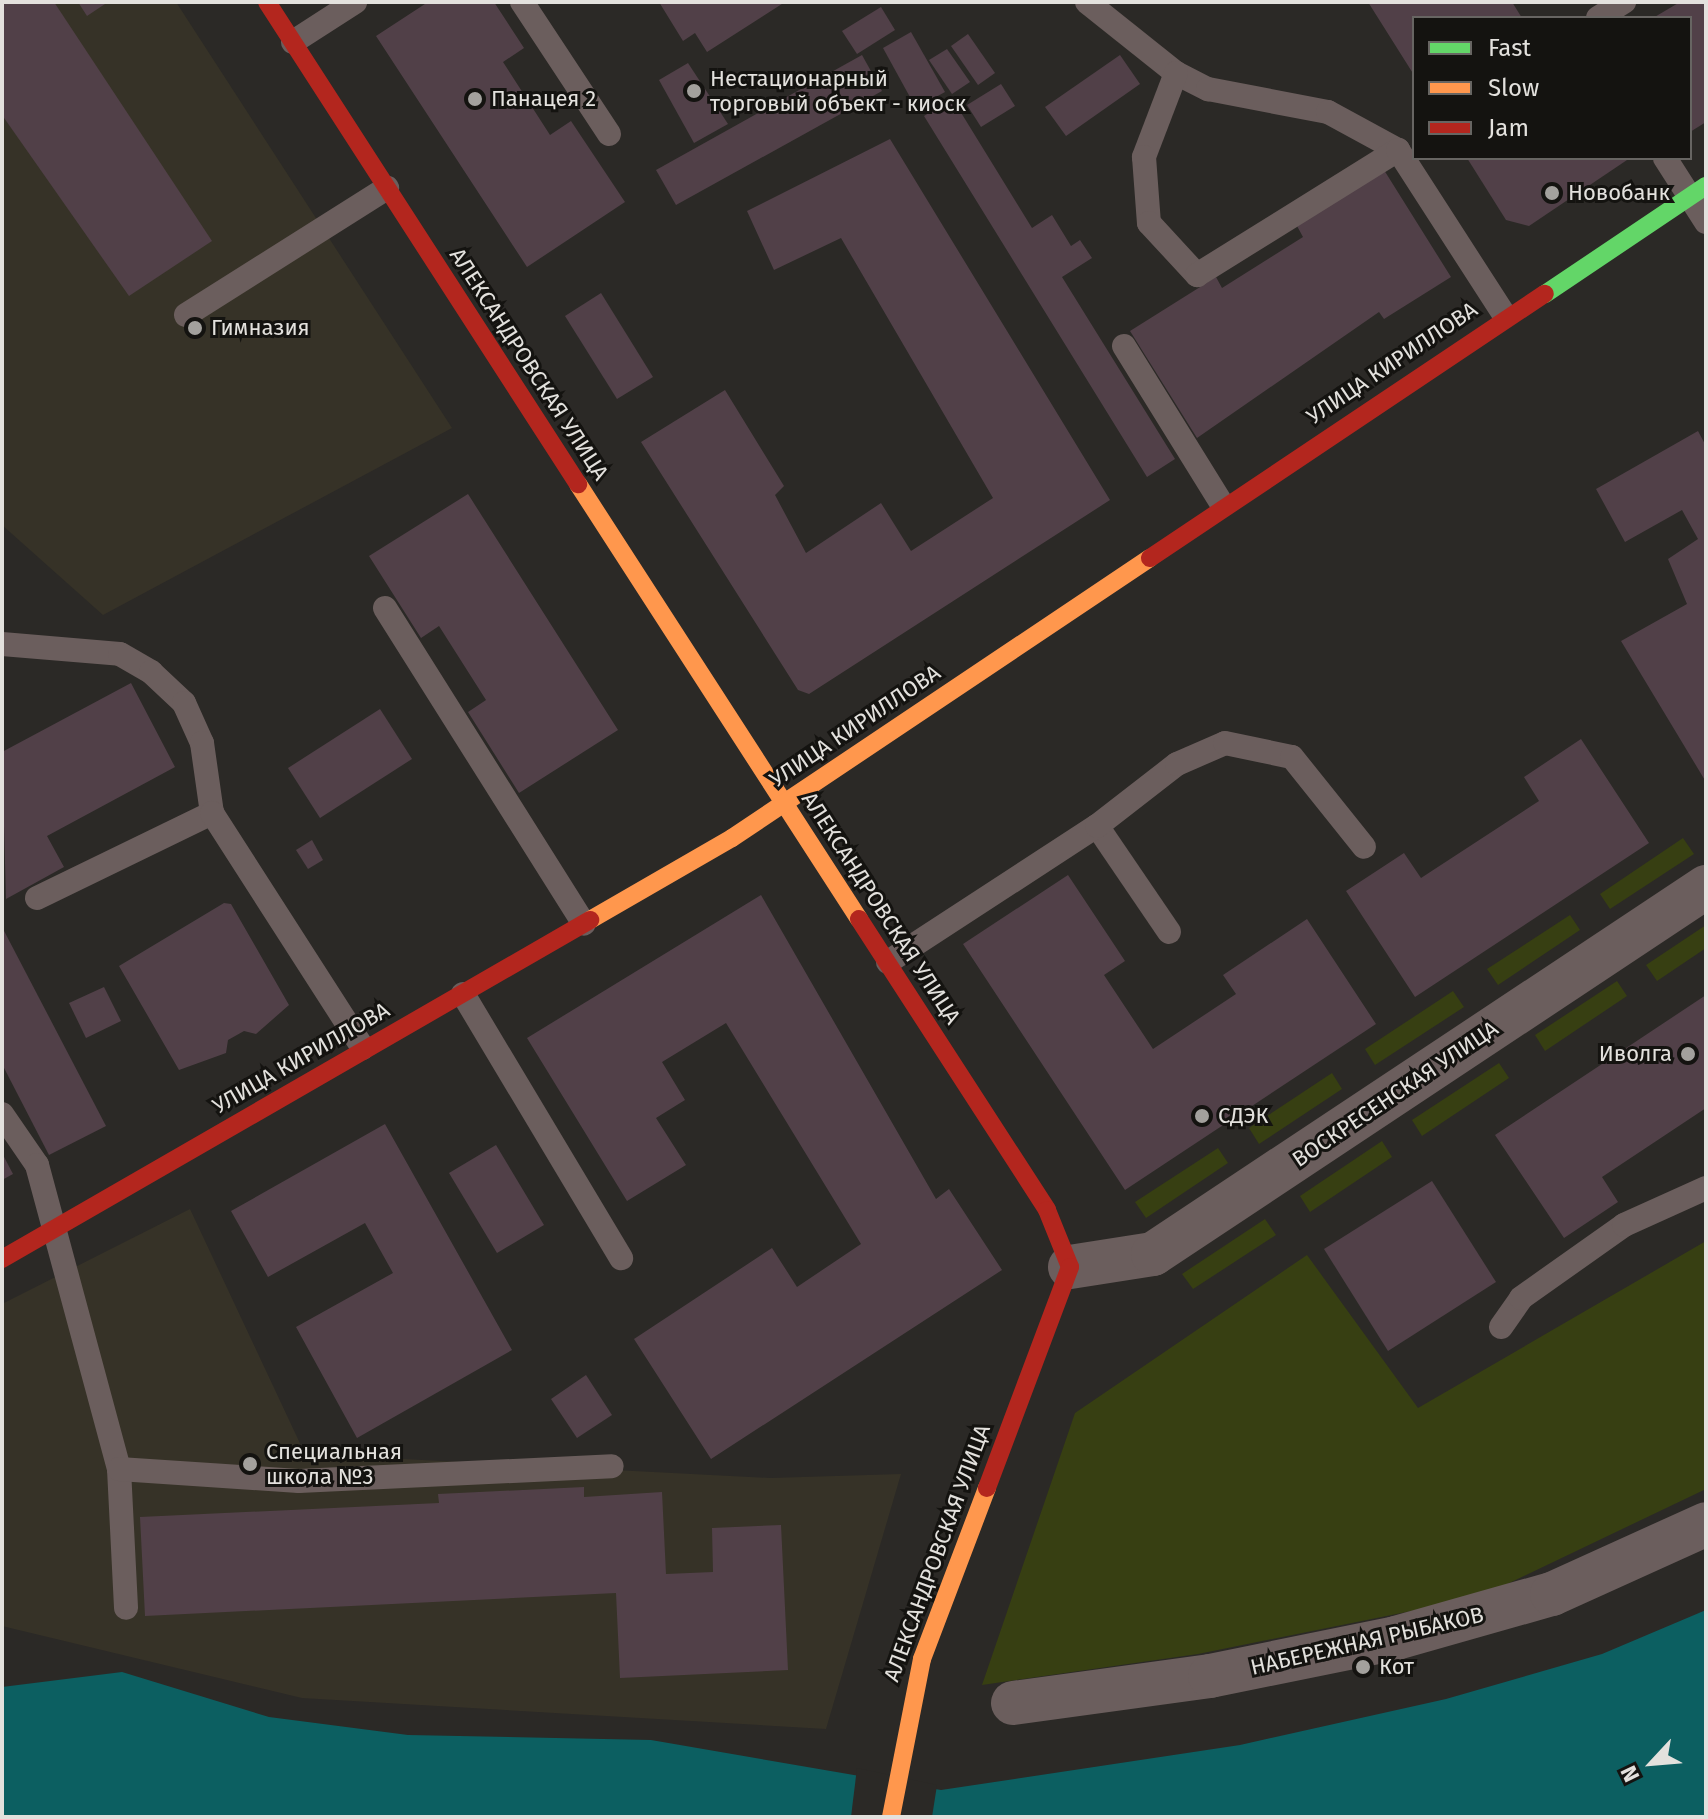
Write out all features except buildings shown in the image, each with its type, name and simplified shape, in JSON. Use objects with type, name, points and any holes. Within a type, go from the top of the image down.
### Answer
[{"type":"street","name":"АЛЕКСАНДРОВСКАЯ УЛИЦА","points":[[267,2],[1047,1210],[1070,1267],[922,1659],[902,1733],[891,1817]]},
{"type":"street","name":"УЛИЦА КИРИЛЛОВА","points":[[2,1259],[363,1048],[584,924],[784,804],[1222,504],[1697,192]]},
{"type":"street","name":"ВОСКРЕСЕНСКАЯ УЛИЦА","points":[[1070,1267],[1153,1254],[1706,887]]},
{"type":"street","name":"НАБЕРЕЖНАЯ РЫБАКОВ","points":[[1013,1703],[1210,1676],[1396,1638],[1552,1594],[1706,1524]]},
{"type":"lane","points":[[293,42],[355,2]]},
{"type":"lane","points":[[522,2],[609,134]]},
{"type":"lane","points":[[1087,2],[1176,73],[1208,89],[1328,112],[1398,150],[1505,316]]},
{"type":"lane","points":[[1601,16],[1624,2]]},
{"type":"lane","points":[[1176,73],[1144,157],[1149,223],[1197,275],[1398,150]]},
{"type":"lane","points":[[1667,160],[1697,192],[1706,222]]},
{"type":"lane","points":[[186,315],[387,188]]},
{"type":"lane","points":[[1124,346],[1222,504]]},
{"type":"lane","points":[[385,608],[584,924]]},
{"type":"lane","points":[[2,644],[120,654],[151,672],[184,703],[202,743],[212,813],[363,1048]]},
{"type":"lane","points":[[888,962],[1097,826],[1177,764],[1225,743],[1292,757],[1364,847]]},
{"type":"lane","points":[[37,898],[212,813]]},
{"type":"lane","points":[[1097,826],[1169,932]]},
{"type":"lane","points":[[463,994],[621,1258]]},
{"type":"lane","points":[[2,1114],[37,1165],[55,1229],[62,1277],[119,1469],[126,1608]]},
{"type":"lane","points":[[1501,1327],[1521,1298],[1624,1225],[1706,1188]]},
{"type":"lane","points":[[119,1469],[299,1481],[612,1466]]},
{"type":"shaded area","name":"Гимназия","points":[[2,2],[176,2],[452,428],[103,615],[2,525]]},
{"type":"shaded area","name":"Специальная школа №3","points":[[190,1209],[305,1454],[771,1478],[901,1474],[826,1729],[302,1698],[2,1626],[2,1304]]},
{"type":"green space","points":[[1683,838],[1694,854],[1610,909],[1600,894]]},
{"type":"green space","points":[[1570,915],[1580,930],[1498,985],[1487,969]]},
{"type":"green space","points":[[1706,925],[1706,948],[1657,981],[1646,965]]},
{"type":"green space","points":[[1617,981],[1627,996],[1545,1051],[1535,1035]]},
{"type":"green space","points":[[1453,991],[1464,1007],[1375,1065],[1365,1049]]},
{"type":"green space","points":[[1499,1063],[1509,1078],[1422,1136],[1412,1120]]},
{"type":"green space","points":[[1332,1073],[1342,1089],[1259,1144],[1249,1128]]},
{"type":"green space","points":[[1382,1141],[1392,1157],[1310,1212],[1300,1196]]},
{"type":"green space","points":[[1218,1148],[1228,1163],[1146,1218],[1135,1202]]},
{"type":"green space","points":[[1265,1219],[1276,1235],[1193,1289],[1182,1274]]},
{"type":"green space","points":[[1706,1241],[1706,1489],[1505,1585],[1441,1605],[1198,1654],[982,1685],[1075,1413],[1307,1255],[1418,1408]]},
{"type":"water","points":[[1706,1610],[1706,1817],[2,1817],[2,1687],[122,1672],[269,1717],[408,1735],[651,1740],[941,1790],[1240,1745],[1446,1699],[1602,1654]]},
{"type":"pier","points":[[857,1768],[937,1785],[932,1817],[851,1817]]},
{"type":"traffic: fast","points":[[1545,294],[1706,186]]},
{"type":"traffic: slow","points":[[578,484],[859,919]]},
{"type":"traffic: slow","points":[[590,920],[732,838],[1150,558]]},
{"type":"traffic: slow","points":[[891,1817],[922,1659],[987,1488]]},
{"type":"traffic: jam","points":[[267,2],[578,484]]},
{"type":"traffic: jam","points":[[1150,558],[1545,294]]},
{"type":"traffic: jam","points":[[859,919],[1047,1210],[1070,1267],[987,1488]]},
{"type":"traffic: jam","points":[[2,1259],[590,920]]},
{"type":"place","name":"Нестационарный торговый объект - киоск","points":[[694,91]]},
{"type":"place","name":"Панацея 2","points":[[475,99]]},
{"type":"place","name":"Новобанк","points":[[1552,193]]},
{"type":"place","name":"Гимназия","points":[[195,328]]},
{"type":"place","name":"Иволга","points":[[1688,1054]]},
{"type":"place","name":"СДЭК","points":[[1202,1116]]},
{"type":"place","name":"Специальная школа №3","points":[[250,1464]]},
{"type":"place","name":"Кот","points":[[1363,1667]]}]
